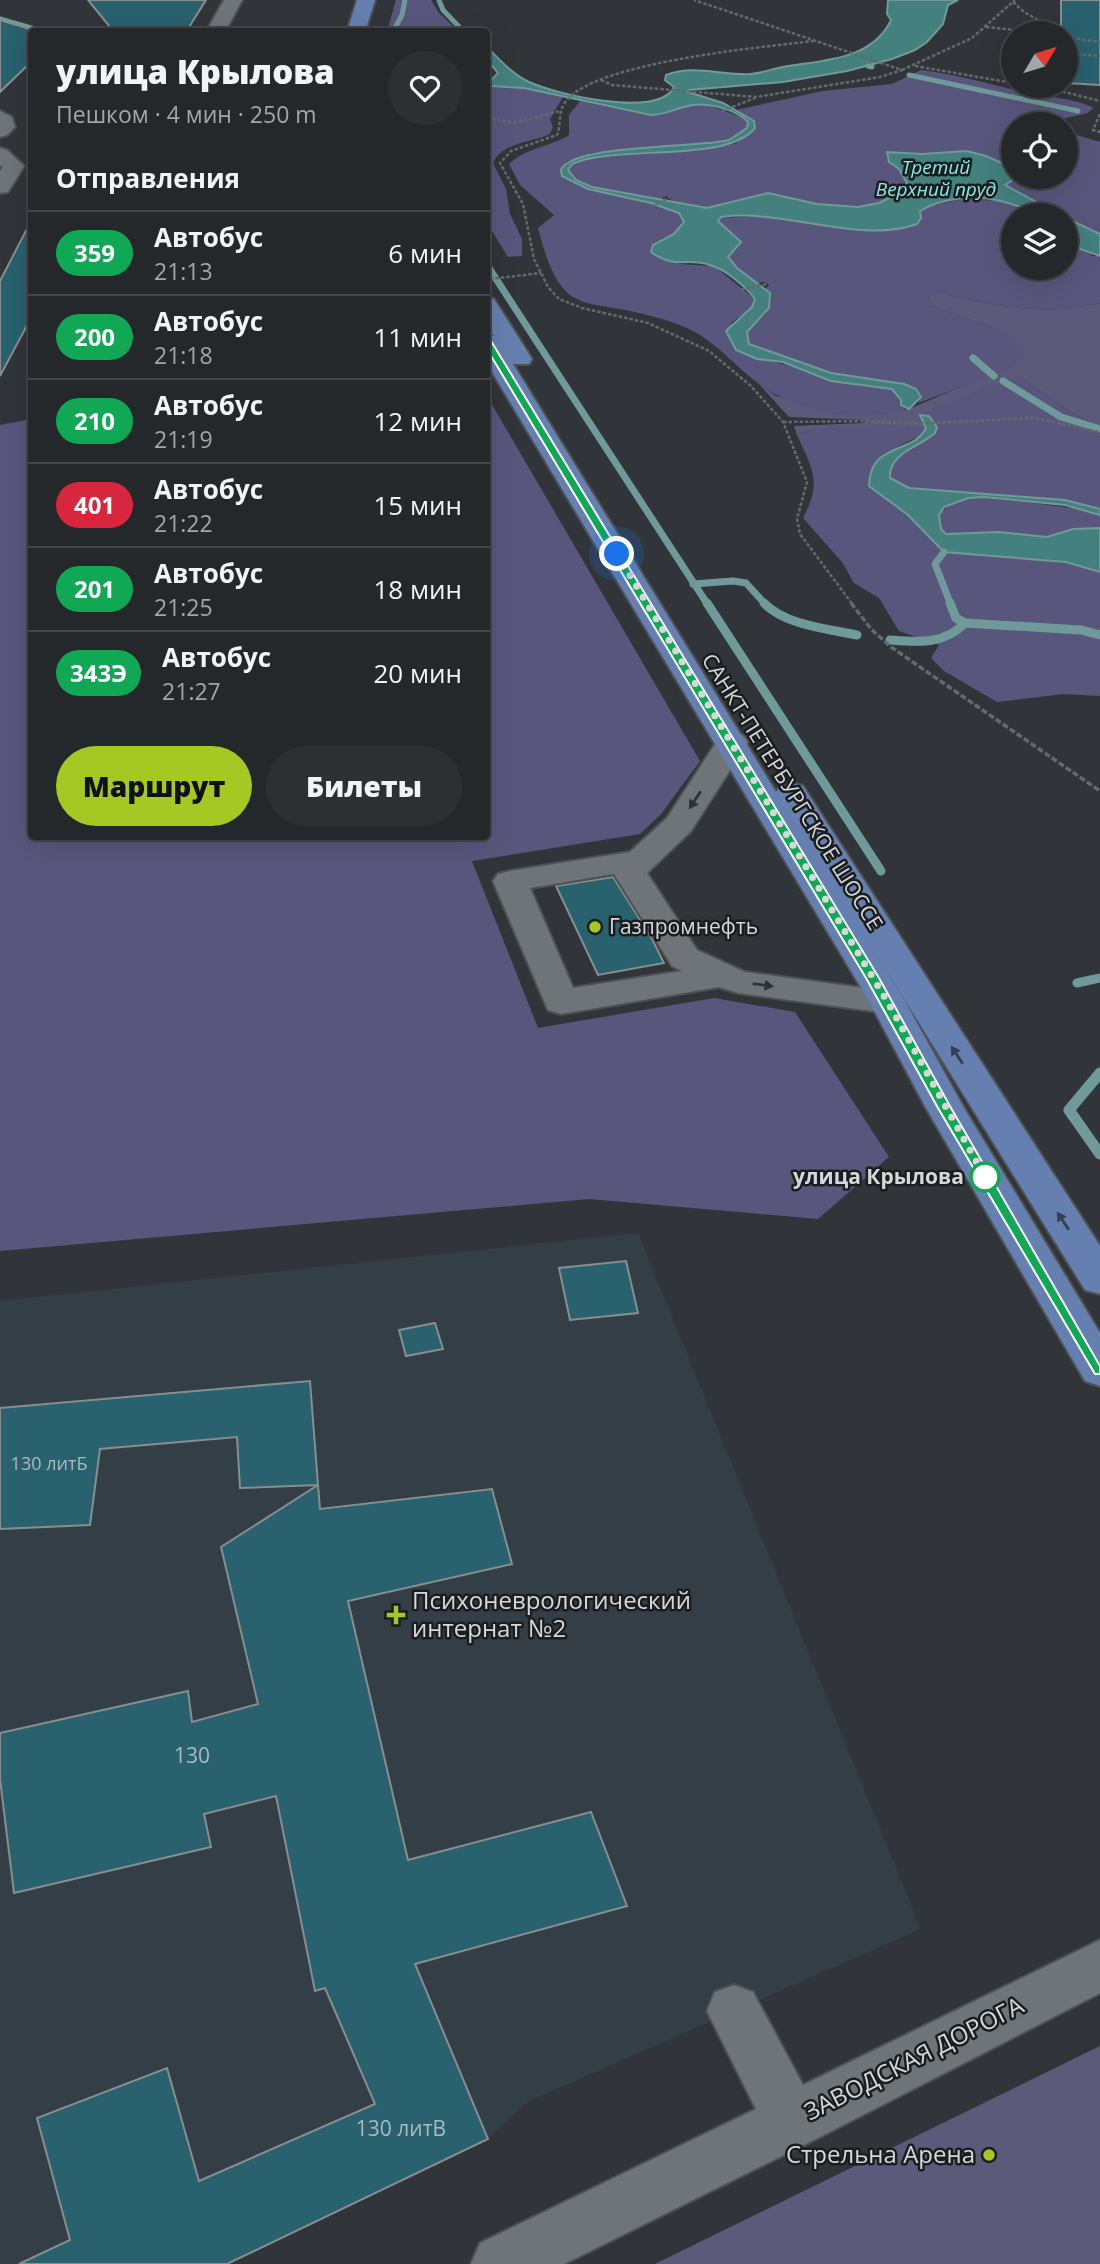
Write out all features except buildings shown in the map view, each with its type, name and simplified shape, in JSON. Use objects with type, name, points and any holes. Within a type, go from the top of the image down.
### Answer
[{"type":"main road","points":[[357,28],[366,0]]},
{"type":"main road","name":"САНКТ-ПЕТЕРБУРГСКОЕ ШОССЕ","points":[[490,310],[1100,1279]]},
{"type":"main road","name":"САНКТ-ПЕТЕРБУРГСКОЕ ШОССЕ","points":[[490,348],[732,742],[887,1001],[944,1108],[1098,1363]]},
{"type":"street","points":[[217,28],[233,0]]},
{"type":"street","points":[[0,117],[5,121],[5,127],[0,131]]},
{"type":"street","points":[[0,153],[14,166],[0,187]]},
{"type":"street","points":[[732,742],[679,824],[629,871],[684,958],[738,982],[887,1001]]},
{"type":"street","points":[[641,860],[510,881],[561,1002],[723,975]]},
{"type":"street","name":"ЗАВОДСКАЯ ДОРОГА","points":[[512,2262],[1100,1965]]},
{"type":"street","points":[[734,2011],[792,2121]]},
{"type":"path","points":[[694,0],[902,70]]},
{"type":"path","points":[[600,80],[612,85],[756,97],[880,77],[914,66],[972,38],[1014,1],[1024,12],[1040,21]]},
{"type":"path","points":[[985,27],[1001,28]]},
{"type":"path","points":[[1078,39],[1100,42]]},
{"type":"path","points":[[814,41],[671,62],[600,80],[575,92],[565,102],[556,120],[559,132],[557,135],[512,151],[504,156],[500,163],[523,204],[534,259],[548,287],[559,299],[582,309],[648,323],[709,351],[751,386],[783,422],[807,482],[797,519],[800,534],[871,629],[918,667],[1041,748],[1100,791]]},
{"type":"path","points":[[1078,55],[1100,57]]},
{"type":"path","points":[[914,66],[1001,81]]},
{"type":"path","points":[[1078,95],[1100,101]]},
{"type":"path","points":[[722,111],[756,97]]},
{"type":"path","points":[[490,119],[519,124],[560,111]]},
{"type":"path","points":[[1100,114],[1093,130],[1100,132]]},
{"type":"path","points":[[654,206],[670,197]]},
{"type":"path","points":[[490,279],[541,273]]},
{"type":"path","points":[[741,290],[767,284]]},
{"type":"path","points":[[783,422],[864,421],[912,424],[1034,418],[1100,432]]},
{"type":"shaded area","points":[[396,0],[431,0],[439,13],[455,28],[388,28]]},
{"type":"shaded area","points":[[921,70],[1001,86],[1001,98],[1060,98],[1094,108],[1078,115],[1078,112],[1001,112],[1001,163],[986,156],[956,151],[922,154],[887,152],[889,162],[899,169],[907,184],[904,191],[879,203],[858,207],[817,204],[768,193],[707,208],[669,200],[672,198],[666,196],[661,199],[595,188],[573,178],[567,170],[572,164],[612,154],[696,149],[737,143],[754,121],[736,110],[823,91],[892,84]]},
{"type":"shaded area","points":[[490,85],[524,88],[563,97],[550,119],[553,127],[550,134],[510,147],[497,156],[493,163],[506,189],[510,214],[522,239],[522,256],[508,257],[490,228]]},
{"type":"shaded area","points":[[580,101],[637,113],[661,115],[689,105],[708,105],[744,118],[748,122],[747,128],[729,140],[593,153],[566,162],[562,176],[613,195],[679,213],[684,222],[674,234],[661,239],[679,264],[714,266],[755,299],[753,307],[731,323],[757,359],[863,386],[892,389],[905,409],[868,416],[848,415],[828,413],[790,402],[758,383],[706,339],[687,328],[645,314],[588,303],[563,289],[553,273],[538,228],[554,215],[520,185],[509,164],[522,154],[569,135],[569,115]]},
{"type":"shaded area","points":[[1078,136],[1100,142],[1100,234],[1078,223],[1078,203],[1039,203],[1012,189],[1078,189]]},
{"type":"shaded area","points":[[963,199],[1005,203],[1001,203],[1001,280],[1078,280],[1078,238],[1092,256],[1100,256],[1100,303],[1059,309],[1018,308],[936,292],[928,294],[932,306],[995,329],[1017,341],[1027,356],[1005,371],[918,403],[921,397],[916,389],[904,384],[831,373],[749,344],[747,332],[766,313],[770,293],[765,289],[769,285],[764,282],[757,283],[737,268],[727,256],[739,246],[718,221],[720,218],[757,216],[888,231],[929,206]]},
{"type":"shaded area","points":[[936,292],[1018,308],[1059,309],[1100,303],[1100,427],[1067,410],[1020,377],[920,415],[926,428],[817,428],[797,435],[794,426],[863,423],[865,420],[789,417],[758,383],[776,396],[825,411],[853,415],[909,409],[1012,365],[995,329],[932,306],[928,294]]},
{"type":"shaded area","points":[[1020,377],[1067,410],[1100,427],[1100,509],[1065,500],[909,488],[890,478],[897,459],[928,439],[929,416],[920,415],[986,387]]},
{"type":"shaded area","points":[[490,401],[700,761],[661,814],[640,834],[472,861],[538,1028],[714,998],[795,1012],[889,1157],[818,1219],[589,1199],[0,1251],[0,425],[28,420],[28,840],[490,840]]},
{"type":"shaded area","points":[[817,428],[926,428],[922,435],[883,454],[890,503],[908,515],[944,552],[1067,562],[1100,572],[1100,696],[1064,694],[997,702],[944,671],[931,658],[939,645],[899,631],[879,598],[854,583],[842,562],[803,518],[814,485],[811,467],[797,435]]},
{"type":"shaded area","points":[[984,497],[1088,510],[1100,515],[1100,528],[1061,532],[1048,537],[999,532],[953,536],[941,529],[939,515],[948,506],[965,499]]},
{"type":"shaded area","name":"Психоневрологический интернат №2","points":[[638,1233],[921,1929],[527,2102],[488,2139],[227,2264],[0,2264],[0,1301]]},
{"type":"shaded area","name":"Стрельна Арена","points":[[1100,2046],[1100,2264],[655,2264]]},
{"type":"water","name":"Третий Верхний пруд","points":[[888,0],[958,0],[948,5],[943,24],[927,42],[892,59],[847,71],[783,82],[689,90],[688,92],[723,103],[754,121],[755,128],[741,139],[696,150],[592,158],[572,164],[568,170],[576,180],[592,187],[707,208],[768,193],[817,204],[858,207],[879,203],[904,191],[907,183],[899,169],[889,162],[887,152],[922,154],[967,151],[1001,163],[1001,189],[1012,189],[1038,203],[1008,203],[970,198],[949,200],[920,211],[921,218],[917,224],[894,229],[846,229],[770,217],[721,217],[718,221],[741,242],[728,257],[737,268],[770,293],[769,308],[747,332],[749,344],[831,373],[904,384],[916,389],[921,397],[909,409],[901,405],[901,400],[892,389],[831,381],[783,362],[757,359],[736,350],[726,331],[752,307],[755,299],[751,294],[735,279],[716,267],[701,263],[675,262],[651,252],[653,245],[674,234],[684,222],[679,213],[651,203],[588,189],[562,176],[561,170],[570,162],[587,155],[729,140],[747,128],[748,122],[744,118],[723,108],[707,105],[691,105],[651,115],[524,88],[492,86],[490,83],[498,73],[490,64],[490,50],[523,79],[542,87],[606,101],[649,101],[665,96],[674,87],[665,80],[666,75],[687,70],[751,74],[829,60],[871,44],[891,20],[887,14]]},
{"type":"water","points":[[1078,224],[1100,234],[1100,256],[1080,249]]},
{"type":"water","points":[[920,415],[929,416],[937,427],[935,433],[899,456],[891,469],[890,478],[909,488],[1065,500],[1100,509],[1100,515],[1065,505],[984,497],[968,498],[944,507],[939,515],[941,529],[946,534],[999,532],[1047,537],[1073,529],[1100,528],[1100,572],[1066,562],[944,552],[908,515],[869,486],[876,462],[893,450],[912,442],[926,428]]},
{"type":"waterway","points":[[395,28],[402,15],[405,0]]},
{"type":"waterway","points":[[439,0],[443,10],[460,28]]},
{"type":"waterway","points":[[0,19],[31,28]]},
{"type":"waterway","points":[[868,66],[872,67]]},
{"type":"waterway","points":[[909,75],[1078,111]]},
{"type":"waterway","points":[[490,270],[694,584]]},
{"type":"waterway","points":[[973,358],[994,376]]},
{"type":"waterway","points":[[1003,381],[1061,417],[1100,429]]},
{"type":"waterway","points":[[944,552],[935,564],[951,605]]},
{"type":"waterway","points":[[694,584],[733,581],[746,583],[765,603]]},
{"type":"waterway","points":[[694,584],[708,605]]},
{"type":"waterway","points":[[707,603],[881,871]]},
{"type":"waterway","points":[[765,603],[795,621],[857,635]]},
{"type":"waterway","points":[[950,603],[956,618],[965,623]]},
{"type":"waterway","points":[[890,640],[939,639],[965,623]]},
{"type":"waterway","points":[[965,623],[1081,630],[1100,635]]},
{"type":"waterway","points":[[1077,983],[1100,978]]},
{"type":"waterway","points":[[1100,1073],[1069,1110],[1100,1154]]},
{"type":"bus line","name":"359","points":[[490,348],[887,1001],[944,1108],[1100,1370]]},
{"type":"place","name":"Газпромнефть","points":[[595,927]]},
{"type":"place","name":"улица Крылова","points":[[985,1177]]},
{"type":"place","name":"Психоневрологический интернат №2","points":[[396,1615]]},
{"type":"place","name":"Стрельна Арена","points":[[989,2155]]},
{"type":"route","points":[[617,554],[887,1001],[944,1108],[985,1177]]}]
